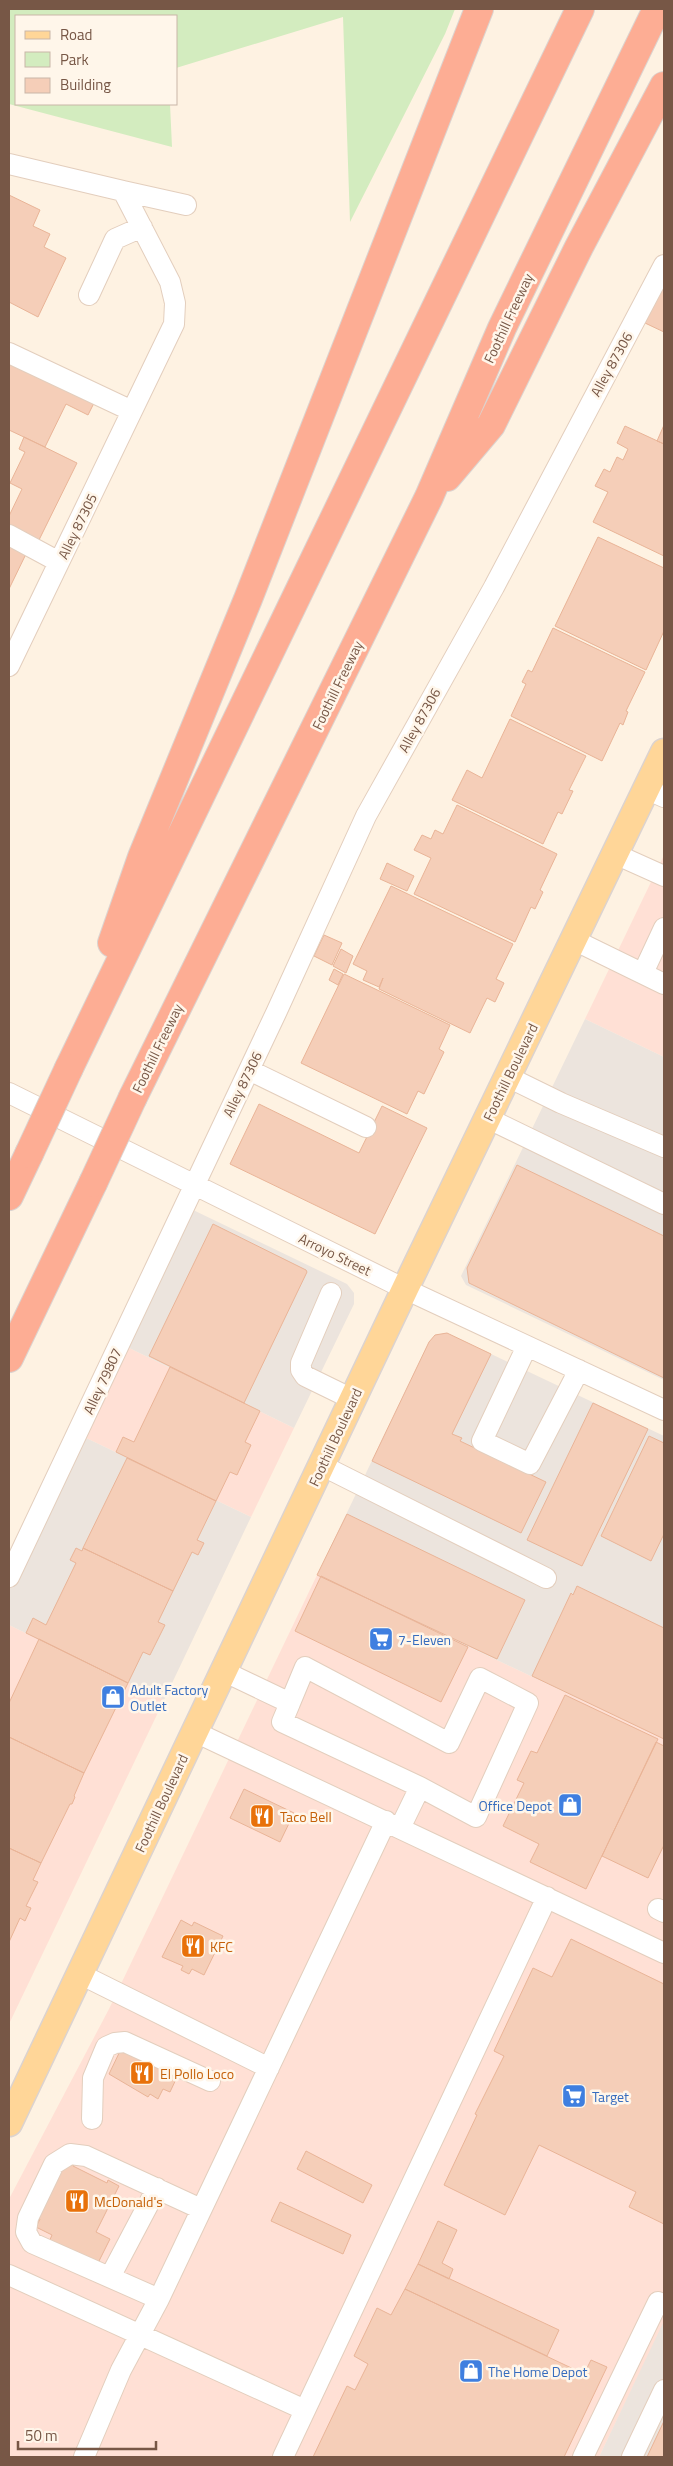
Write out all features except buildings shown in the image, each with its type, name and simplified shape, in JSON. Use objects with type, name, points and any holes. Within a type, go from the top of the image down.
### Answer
[{"type":"highway","points":[[69,1068],[142,857],[251,590],[478,9]]},
{"type":"highway","points":[[9,1196],[580,9]]},
{"type":"highway","name":"Foothill Freeway","points":[[9,1358],[133,1098],[430,497],[502,328],[657,9]]},
{"type":"highway","points":[[430,497],[491,425],[579,247],[664,86]]},
{"type":"main road","name":"Foothill Boulevard","points":[[9,2123],[405,1288],[574,940],[616,854],[655,793],[664,752]]},
{"type":"street","points":[[9,164],[186,205]]},
{"type":"street","name":"Alley 87305","points":[[9,666],[16,632],[59,562],[174,324],[176,303],[170,282],[123,191]]},
{"type":"street","points":[[89,295],[115,239],[142,227]]},
{"type":"street","name":"Alley 87306","points":[[194,1185],[366,816],[494,587],[664,265]]},
{"type":"street","points":[[9,353],[132,411]]},
{"type":"street","points":[[9,535],[59,562]]},
{"type":"street","points":[[616,854],[664,876]]},
{"type":"street","points":[[643,974],[664,928]]},
{"type":"street","points":[[574,940],[664,984]]},
{"type":"street","points":[[249,1070],[366,1127]]},
{"type":"street","points":[[508,1077],[561,1103],[664,1147]]},
{"type":"street","name":"Arroyo Street","points":[[9,1093],[405,1288],[664,1410]]},
{"type":"street","points":[[488,1118],[664,1204]]},
{"type":"street","name":"Alley 79807","points":[[9,1577],[194,1185]]},
{"type":"street","points":[[331,1294],[301,1370],[305,1376],[352,1400]]},
{"type":"street","points":[[527,1346],[482,1441],[530,1464],[579,1370]]},
{"type":"street","points":[[321,1465],[546,1578]]},
{"type":"street","points":[[305,1667],[449,1743],[480,1678],[528,1703],[476,1817],[420,1787],[282,1722],[305,1667]]},
{"type":"street","points":[[224,1671],[290,1703]]},
{"type":"street","points":[[195,1732],[664,1953]]},
{"type":"street","points":[[84,2457],[139,2335],[159,2299],[269,2068],[393,1825],[420,1787]]},
{"type":"street","points":[[282,2457],[547,1897]]},
{"type":"street","points":[[80,1974],[269,2068]]},
{"type":"street","points":[[92,2119],[93,2078],[106,2047],[116,2043],[124,2042],[210,2081]]},
{"type":"street","points":[[159,2299],[32,2242],[26,2232],[28,2218],[54,2164],[70,2154],[86,2156],[201,2209]]},
{"type":"street","points":[[110,2277],[157,2188]]},
{"type":"street","points":[[9,2275],[305,2410]]},
{"type":"street","points":[[583,2457],[658,2302],[664,2305]]},
{"type":"street","points":[[632,2457],[664,2390]]},
{"type":"shaded area","points":[[664,855],[664,1057],[585,1019]]},
{"type":"shaded area","points":[[585,1019],[664,1057],[664,1380],[466,1285],[461,1276]]},
{"type":"shaded area","points":[[191,1209],[347,1284],[354,1293],[354,1304],[294,1428],[125,1346]]},
{"type":"shaded area","points":[[447,1333],[664,1436],[664,1739],[317,1575],[429,1342],[435,1335]]},
{"type":"shaded area","points":[[125,1346],[294,1428],[251,1517],[82,1436]]},
{"type":"shaded area","points":[[82,1436],[251,1517],[164,1700],[9,1625],[9,1587]]},
{"type":"shaded area","points":[[317,1575],[664,1739],[664,2323],[599,2457],[9,2457],[9,2199],[109,2009]]},
{"type":"shaded area","points":[[9,1625],[164,1700],[9,2024]]},
{"type":"shaded area","points":[[663,2323],[664,2457],[599,2457]]},
{"type":"green space","points":[[9,9],[455,9],[445,34],[350,222],[343,17],[178,67],[178,15],[15,15],[15,105],[170,105],[172,147],[9,104]]},
{"type":"place","name":"7-Eleven","points":[[381,1639]]},
{"type":"place","name":"Adult Factory Outlet","points":[[113,1697]]},
{"type":"place","name":"Office Depot","points":[[570,1805]]},
{"type":"place","name":"Taco Bell","points":[[262,1816]]},
{"type":"place","name":"KFC","points":[[193,1946]]},
{"type":"place","name":"El Pollo Loco","points":[[142,2073]]},
{"type":"place","name":"Target","points":[[574,2096]]},
{"type":"place","name":"McDonald's","points":[[77,2201]]},
{"type":"place","name":"The Home Depot","points":[[471,2371]]}]
